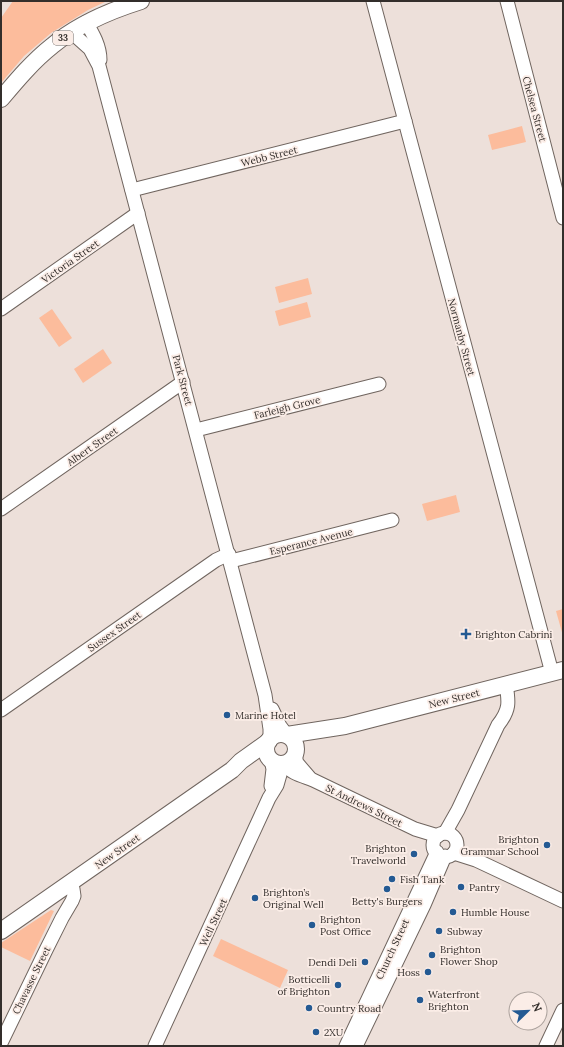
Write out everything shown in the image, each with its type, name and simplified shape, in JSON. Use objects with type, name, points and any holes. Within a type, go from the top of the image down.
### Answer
[{"type":"main road","name":"33","points":[[1,99],[38,58],[52,45],[86,22],[108,12],[141,1]]},
{"type":"main road","name":"New Street","points":[[287,735],[345,726],[557,671]]},
{"type":"main road","name":"New Street","points":[[232,770],[260,759],[283,759],[305,744],[345,726]]},
{"type":"main road","points":[[277,734],[287,735],[294,740],[296,746],[283,759],[266,749],[269,740],[277,734]]},
{"type":"main road","name":"New Street","points":[[1,931],[232,770],[269,740]]},
{"type":"street","name":"Normanby Street","points":[[374,1],[405,121],[557,671]]},
{"type":"street","name":"Chelsea Street","points":[[507,1],[563,218]]},
{"type":"street","name":"Park Street","points":[[86,22],[95,37],[100,52],[99,66]]},
{"type":"street","name":"Park Street","points":[[71,32],[90,49],[99,66],[265,695],[270,729],[269,740]]},
{"type":"street","name":"Webb Street","points":[[132,190],[405,121]]},
{"type":"street","name":"Victoria Street","points":[[1,309],[138,213]]},
{"type":"street","name":"Albert Street","points":[[1,509],[183,382]]},
{"type":"street","name":"Farleigh Grove","points":[[196,430],[379,384]]},
{"type":"street","name":"Esperance Avenue","points":[[230,558],[392,520]]},
{"type":"street","name":"Sussex Street","points":[[1,710],[216,560],[230,558]]},
{"type":"street","name":"Church Street","points":[[356,1046],[424,905],[458,810],[498,724],[508,708],[508,700],[502,686]]},
{"type":"street","name":"Park Street","points":[[265,695],[280,726],[287,735]]},
{"type":"street","name":"St Andrews Street","points":[[283,759],[296,761],[300,767],[316,781],[563,901]]},
{"type":"street","name":"Well Street","points":[[156,1046],[222,905],[269,798],[277,785],[283,759]]},
{"type":"street","name":"Well Street","points":[[269,798],[273,769],[283,759]]},
{"type":"street","points":[[277,785],[283,780],[290,778],[316,781]]},
{"type":"street","name":"Church Street","points":[[346,1046],[445,844]]},
{"type":"street","name":"Chavasse Street","points":[[1,1043],[74,896],[71,883]]},
{"type":"street","points":[[54,895],[60,906],[62,918]]},
{"type":"street","points":[[546,1046],[563,1010]]},
{"type":"shaded area","points":[[13,1],[107,1],[88,10],[51,33],[24,56],[1,83],[1,18]]},
{"type":"shaded area","points":[[522,126],[526,142],[492,150],[488,135]]},
{"type":"shaded area","points":[[308,278],[312,294],[279,303],[275,287]]},
{"type":"shaded area","points":[[307,302],[311,317],[279,326],[275,311]]},
{"type":"shaded area","points":[[52,309],[72,338],[59,347],[39,318]]},
{"type":"shaded area","points":[[103,349],[112,363],[83,383],[74,369]]},
{"type":"shaded area","points":[[456,495],[460,512],[427,521],[422,504]]},
{"type":"shaded area","points":[[563,609],[563,636],[556,611]]},
{"type":"shaded area","points":[[51,910],[54,911],[30,961],[1,947],[1,943]]},
{"type":"shaded area","points":[[221,939],[288,970],[280,988],[213,956]]},
{"type":"place","name":"Brighton Cabrini","points":[[466,634]]},
{"type":"place","name":"Marine Hotel","points":[[227,715]]},
{"type":"place","name":"Brighton Grammar School","points":[[547,845]]},
{"type":"place","name":"Brighton Travelworld","points":[[414,854]]},
{"type":"place","name":"Fish Tank","points":[[392,879]]},
{"type":"place","name":"Pantry","points":[[461,887]]},
{"type":"place","name":"Betty's Burgers","points":[[387,889]]},
{"type":"place","name":"Brighton’s Original Well","points":[[255,898]]},
{"type":"place","name":"Humble House","points":[[453,912]]},
{"type":"place","name":"Brighton Post Office","points":[[312,925]]},
{"type":"place","name":"Subway","points":[[439,931]]},
{"type":"place","name":"Brighton Flower Shop","points":[[432,955]]},
{"type":"place","name":"Dendi Deli","points":[[365,962]]},
{"type":"place","name":"Hoss","points":[[428,972]]},
{"type":"place","name":"Botticelli of Brighton","points":[[338,985]]},
{"type":"place","name":"Waterfront Brighton","points":[[420,1000]]},
{"type":"place","name":"Country Road","points":[[309,1008]]},
{"type":"place","name":"2XU","points":[[316,1032]]}]
